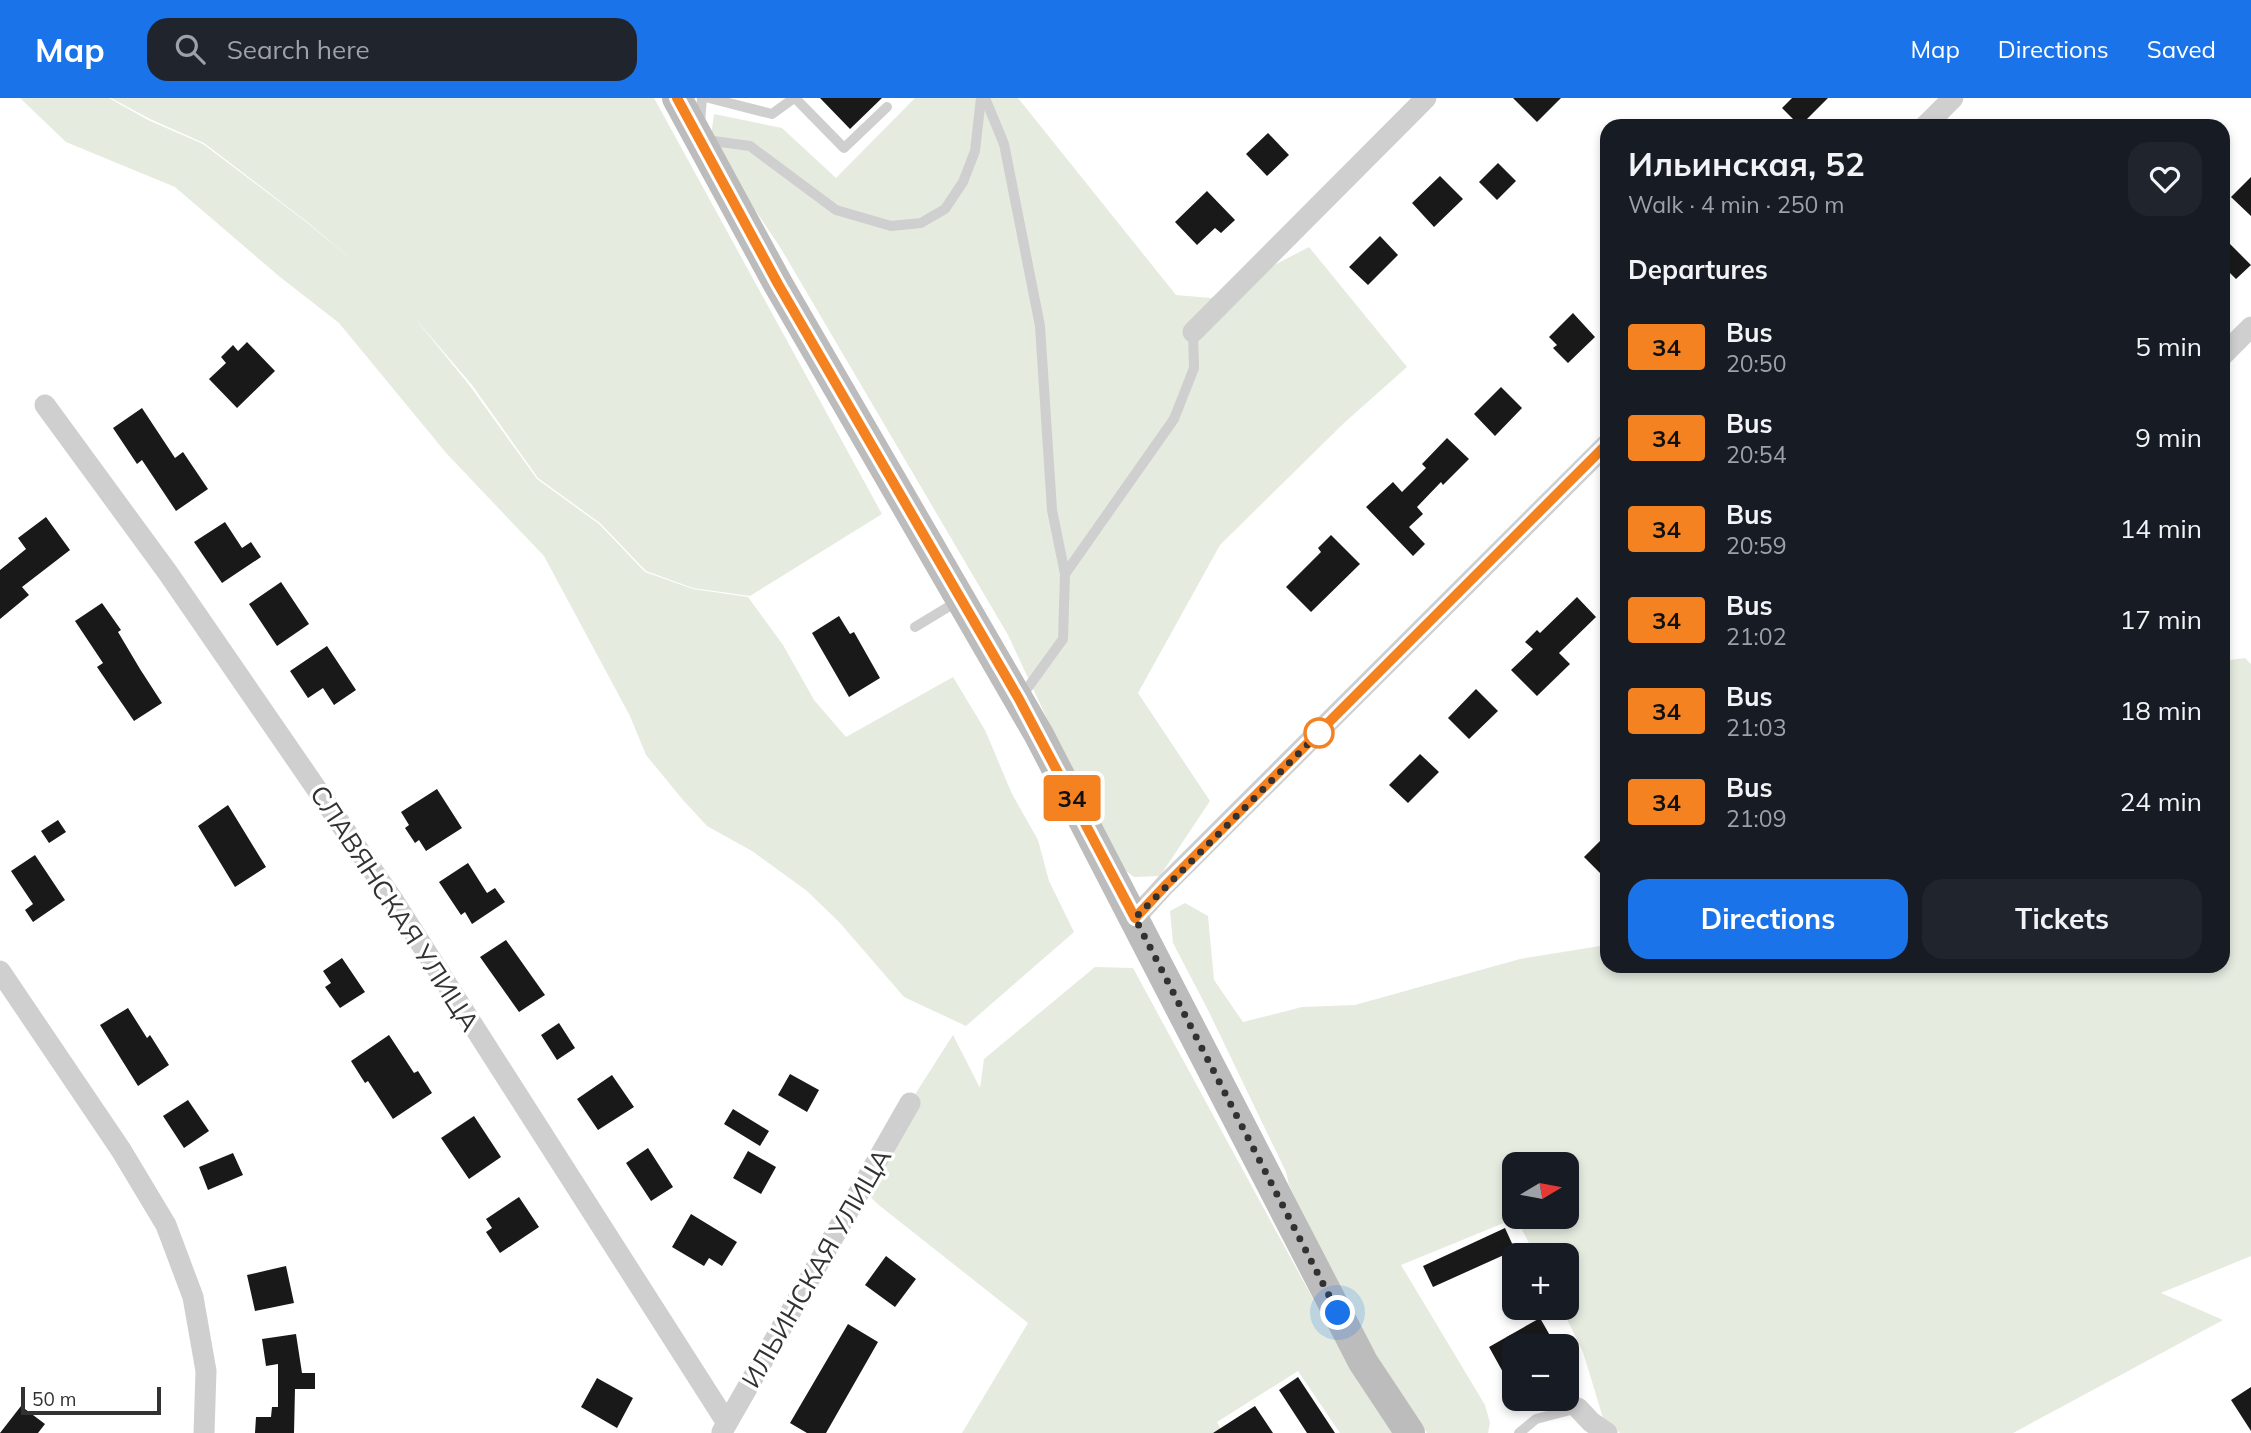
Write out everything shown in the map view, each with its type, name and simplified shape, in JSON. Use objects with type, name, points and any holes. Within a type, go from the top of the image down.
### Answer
[{"type":"street","points":[[677,98],[778,284],[1019,699],[1135,918],[1363,1362],[1410,1433]]},
{"type":"street","points":[[1193,332],[1426,98]]},
{"type":"street","points":[[1932,119],[1953,98]]},
{"type":"street","points":[[2230,348],[2251,327]]},
{"type":"street","name":"СЛАВЯНСКАЯ УЛИЦА","points":[[45,405],[168,573],[393,900],[724,1428]]},
{"type":"street","points":[[1135,918],[1600,451]]},
{"type":"street","points":[[0,971],[121,1150],[166,1225],[193,1297],[206,1371],[204,1433]]},
{"type":"street","name":"ИЛЬИНСКАЯ УЛИЦА","points":[[724,1428],[910,1103]]},
{"type":"street","points":[[1579,1409],[1607,1433]]},
{"type":"lane","points":[[702,98],[698,139],[750,146],[836,210],[891,226],[920,223],[945,209],[963,182],[975,151],[983,98]]},
{"type":"lane","points":[[709,98],[772,114],[795,98],[844,148],[887,107]]},
{"type":"lane","points":[[983,98],[1004,144],[1040,326],[1052,510],[1065,574],[1063,639],[1019,699]]},
{"type":"lane","points":[[1065,574],[1174,419],[1194,368],[1193,332]]},
{"type":"lane","points":[[915,628],[961,599]]},
{"type":"lane","points":[[1519,1433],[1536,1419],[1567,1411]]},
{"type":"shaded area","points":[[20,98],[109,98],[148,120],[203,144],[362,268],[306,221],[204,143],[111,98],[654,98],[882,514],[750,596],[693,588],[646,571],[600,523],[538,478],[472,385],[413,316],[470,386],[537,479],[599,524],[645,572],[693,589],[748,597],[783,645],[814,700],[846,737],[953,677],[985,730],[1012,794],[1038,840],[1049,881],[1074,932],[966,1026],[904,997],[840,923],[807,891],[752,851],[707,826],[683,800],[646,755],[630,716],[544,556],[447,454],[339,323],[280,277],[175,187],[66,142]]},
{"type":"shaded area","points":[[915,98],[1018,98],[1176,295],[1211,298],[1309,247],[1407,367],[1344,423],[1220,545],[1138,693],[1210,801],[1160,876],[1134,877],[1114,862],[1008,635],[780,247],[710,143],[714,114],[782,128],[836,178]]},
{"type":"shaded area","points":[[2245,658],[2251,664],[2251,1256],[2161,1293],[2223,1320],[2013,1433],[1620,1433],[1603,1418],[1579,1344],[1579,1334],[1574,1334],[1567,1320],[1579,1320],[1579,1243],[1529,1243],[1522,1229],[1579,1229],[1579,1152],[1502,1152],[1502,1224],[1401,1265],[1485,1405],[1490,1423],[1488,1433],[1427,1433],[1391,1381],[1354,1316],[1289,1185],[1286,1172],[1173,943],[1170,911],[1185,903],[1208,916],[1214,980],[1243,1022],[1302,1007],[1355,1005],[1520,959],[1600,946],[1600,973],[2230,973],[2230,660]]},
{"type":"shaded area","points":[[1095,967],[1133,968],[1356,1378],[1393,1433],[1340,1433],[1298,1371],[1217,1422],[1223,1433],[962,1433],[1028,1323],[857,1185],[953,1035],[980,1088],[984,1059]]},
{"type":"building","points":[[820,98],[882,98],[850,129]]},
{"type":"building","points":[[1513,98],[1561,98],[1537,122]]},
{"type":"building","points":[[1792,98],[1828,98],[1807,119],[1793,119],[1782,108]]},
{"type":"building","points":[[1268,133],[1289,155],[1267,176],[1246,154]]},
{"type":"building","points":[[1498,163],[1516,181],[1497,200],[1479,182]]},
{"type":"building","points":[[1440,176],[1463,199],[1434,227],[1412,203]]},
{"type":"building","points":[[2251,177],[2251,216],[2231,197]]},
{"type":"building","points":[[1207,191],[1235,220],[1221,233],[1215,228],[1197,245],[1175,222]]},
{"type":"building","points":[[1380,236],[1398,255],[1368,285],[1349,267]]},
{"type":"building","points":[[2230,244],[2251,265],[2236,279],[2230,273]]},
{"type":"building","points":[[1573,313],[1595,337],[1568,363],[1553,348],[1557,345],[1549,337]]},
{"type":"building","points":[[247,342],[275,371],[237,408],[209,379],[226,363],[221,357],[233,345],[238,351]]},
{"type":"building","points":[[1501,387],[1522,408],[1495,436],[1474,414]]},
{"type":"building","points":[[142,408],[175,458],[183,452],[208,489],[176,511],[142,460],[137,464],[113,428]]},
{"type":"building","points":[[1447,438],[1469,459],[1417,507],[1423,514],[1409,527],[1425,544],[1413,556],[1366,507],[1393,482],[1402,492],[1426,468],[1422,464]]},
{"type":"building","points":[[46,517],[70,550],[22,587],[29,595],[0,619],[0,570],[26,549],[18,538]]},
{"type":"building","points":[[225,522],[242,548],[251,542],[261,557],[222,583],[194,542]]},
{"type":"building","points":[[1331,535],[1360,564],[1311,612],[1286,587],[1321,552],[1318,548]]},
{"type":"building","points":[[281,582],[309,624],[277,646],[249,604]]},
{"type":"building","points":[[1577,597],[1596,617],[1559,653],[1570,664],[1537,696],[1511,670],[1533,649],[1525,642],[1537,630],[1540,633]]},
{"type":"building","points":[[102,603],[121,630],[118,632],[162,703],[134,721],[97,667],[103,663],[75,621]]},
{"type":"building","points":[[839,616],[850,634],[854,632],[880,678],[849,697],[812,633]]},
{"type":"building","points":[[327,646],[356,690],[334,705],[323,688],[308,698],[290,671]]},
{"type":"building","points":[[1476,689],[1498,711],[1469,739],[1448,718]]},
{"type":"building","points":[[1420,754],[1439,772],[1408,803],[1389,785]]},
{"type":"building","points":[[437,789],[462,828],[426,851],[419,840],[415,843],[405,828],[409,825],[401,812]]},
{"type":"building","points":[[228,805],[266,867],[235,887],[198,826]]},
{"type":"building","points":[[58,820],[66,832],[49,843],[41,831]]},
{"type":"building","points":[[1600,841],[1600,873],[1584,857]]},
{"type":"building","points":[[35,855],[65,900],[33,922],[25,910],[33,904],[11,871]]},
{"type":"building","points":[[468,863],[487,893],[495,888],[505,902],[472,924],[465,912],[461,915],[439,882]]},
{"type":"building","points":[[506,940],[545,995],[519,1012],[480,957]]},
{"type":"building","points":[[342,958],[365,992],[340,1008],[325,987],[331,983],[323,971]]},
{"type":"building","points":[[128,1008],[169,1065],[138,1086],[100,1025]]},
{"type":"building","points":[[559,1023],[575,1048],[557,1060],[541,1035]]},
{"type":"building","points":[[389,1035],[414,1073],[418,1071],[432,1093],[393,1119],[351,1061]]},
{"type":"building","points":[[790,1074],[819,1090],[807,1112],[778,1095]]},
{"type":"building","points":[[612,1075],[634,1107],[598,1130],[577,1099]]},
{"type":"building","points":[[188,1100],[209,1131],[184,1148],[163,1116]]},
{"type":"building","points":[[733,1109],[769,1131],[760,1146],[724,1124]]},
{"type":"building","points":[[474,1116],[501,1157],[469,1179],[441,1138]]},
{"type":"building","points":[[648,1148],[673,1187],[651,1201],[626,1163]]},
{"type":"building","points":[[748,1151],[776,1167],[761,1194],[733,1178]]},
{"type":"building","points":[[233,1153],[243,1175],[208,1190],[199,1167]]},
{"type":"building","points":[[519,1197],[539,1227],[500,1253],[486,1232],[492,1228],[486,1219]]},
{"type":"building","points":[[691,1214],[737,1242],[722,1266],[709,1258],[704,1266],[672,1247]]},
{"type":"building","points":[[1503,1229],[1505,1229],[1512,1243],[1502,1243],[1502,1256],[1433,1287],[1423,1266]]},
{"type":"building","points":[[886,1256],[916,1279],[895,1307],[865,1285]]},
{"type":"building","points":[[286,1266],[294,1303],[255,1311],[247,1275]]},
{"type":"building","points":[[1541,1320],[1549,1334],[1512,1334]]},
{"type":"building","points":[[848,1324],[878,1342],[826,1433],[807,1433],[790,1423]]},
{"type":"building","points":[[296,1334],[302,1373],[315,1373],[315,1389],[295,1389],[294,1433],[255,1433],[256,1417],[271,1417],[272,1407],[278,1407],[278,1364],[266,1366],[262,1339]]},
{"type":"building","points":[[1502,1340],[1502,1370],[1489,1347]]},
{"type":"building","points":[[1298,1377],[1335,1433],[1307,1433],[1279,1390]]},
{"type":"building","points":[[597,1378],[633,1398],[617,1428],[581,1407]]},
{"type":"building","points":[[2251,1387],[2251,1431],[2231,1400]]},
{"type":"building","points":[[21,1406],[45,1424],[38,1433],[0,1433]]},
{"type":"building","points":[[1255,1406],[1273,1433],[1213,1433]]},
{"type":"bus line","name":"34","points":[[677,98],[778,284],[1019,699],[1135,918],[1600,451]]},
{"type":"route","points":[[1319,733],[1322,730],[1135,918],[1338,1313]]}]
